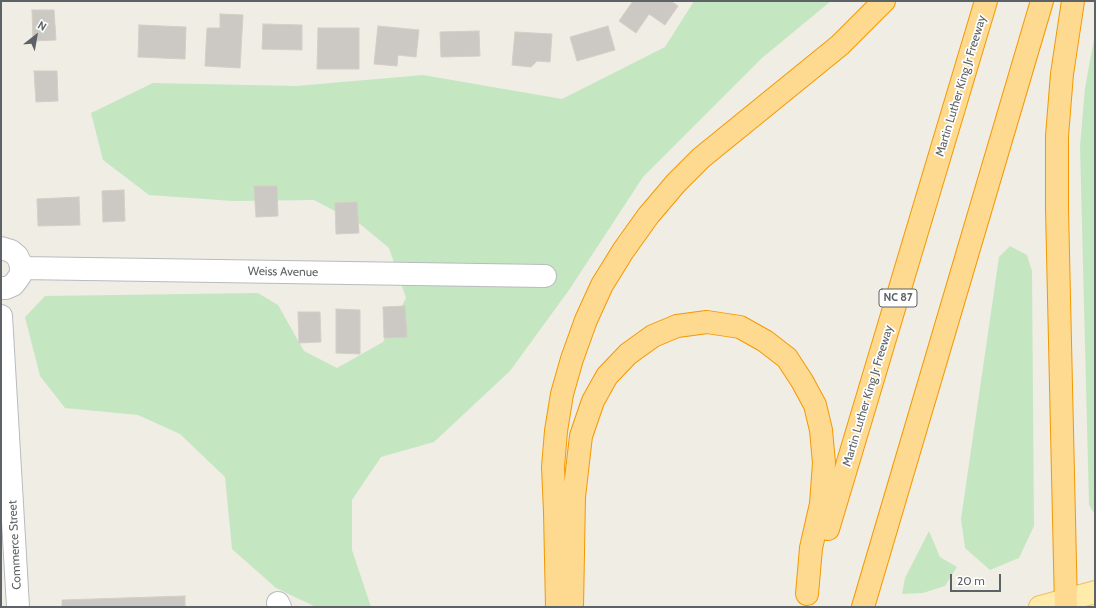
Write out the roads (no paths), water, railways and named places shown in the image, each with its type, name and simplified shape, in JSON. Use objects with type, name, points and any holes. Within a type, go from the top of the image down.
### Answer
[{"type":"highway","points":[[557,607],[553,467],[556,431],[562,394],[572,359],[586,320],[602,285],[623,251],[648,216],[676,183],[701,158],[840,45],[884,1]]},
{"type":"highway","name":"Martin Luther King Jr Freeway","points":[[806,601],[848,466],[986,1]]},
{"type":"highway","points":[[863,607],[1042,1]]},
{"type":"highway","points":[[1066,604],[1057,225],[1057,136],[1062,74],[1073,1]]},
{"type":"highway","points":[[572,607],[574,497],[581,436],[593,401],[607,376],[628,354],[653,336],[677,326],[707,322],[740,327],[765,341],[787,358],[815,405],[821,430],[824,464],[821,504],[810,548],[806,601]]},
{"type":"main road","points":[[1040,607],[1066,604],[1095,592]]},
{"type":"street","points":[[1,248],[11,251],[17,256],[21,268],[21,274],[17,280],[12,285],[6,288],[1,288]]},
{"type":"street","name":"Weiss Avenue","points":[[21,268],[545,276]]},
{"type":"street","name":"Commerce Street","points":[[1,316],[18,607]]}]
